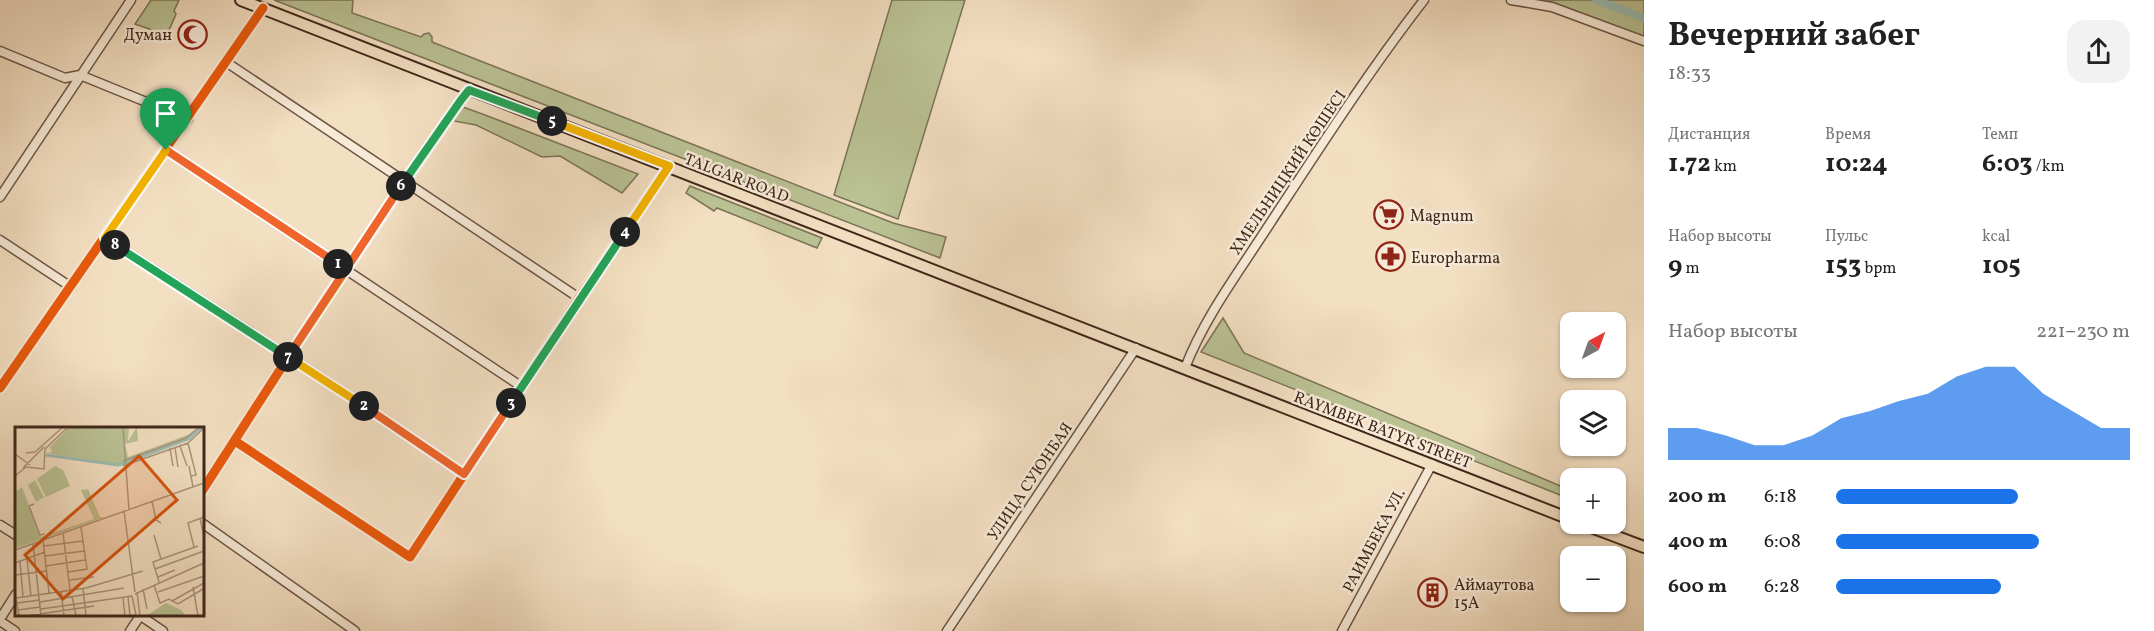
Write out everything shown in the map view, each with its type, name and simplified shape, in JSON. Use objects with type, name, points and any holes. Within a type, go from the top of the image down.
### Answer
[{"type":"main road","name":"TALGAR ROAD","points":[[241,0],[1136,348]]},
{"type":"main road","points":[[1136,348],[1185,368]]},
{"type":"main road","name":"RAYMBEK BATYR STREET","points":[[1185,368],[1560,515]]},
{"type":"main road","points":[[1610,534],[1644,547]]},
{"type":"street","points":[[0,197],[131,0]]},
{"type":"street","name":"ХМЕЛЬНИЦКИЙ КӨШЕСІ","points":[[1185,368],[1194,344],[1336,122],[1424,0]]},
{"type":"street","points":[[1511,0],[1551,7],[1644,41]]},
{"type":"street","points":[[0,388],[263,9]]},
{"type":"street","points":[[0,51],[65,78],[80,75],[188,118]]},
{"type":"street","points":[[226,62],[579,298]]},
{"type":"street","points":[[204,488],[404,181],[469,90]]},
{"type":"street","points":[[166,150],[522,387]]},
{"type":"street","points":[[235,441],[410,557],[579,298],[669,166]]},
{"type":"street","points":[[105,238],[464,474]]},
{"type":"street","points":[[0,240],[71,287]]},
{"type":"street","name":"УЛИЦА СУЮНБАЯ","points":[[947,631],[1136,348]]},
{"type":"street","name":"РАИМБЕКА УЛ.","points":[[1342,631],[1431,464]]},
{"type":"street","points":[[204,524],[355,631]]},
{"type":"street","points":[[0,525],[15,534]]},
{"type":"street","points":[[15,596],[0,620],[15,631]]},
{"type":"street","points":[[130,631],[138,616]]},
{"type":"street","points":[[140,616],[163,631]]},
{"type":"green space","points":[[151,0],[179,0],[167,35],[135,24]]},
{"type":"green space","points":[[274,0],[353,0],[352,13],[421,37],[429,33],[432,42],[893,223],[946,237],[940,258]]},
{"type":"green space","points":[[892,0],[965,0],[898,219],[834,195]]},
{"type":"green space","points":[[1539,0],[1644,0],[1644,39]]},
{"type":"green space","points":[[463,107],[638,174],[622,193],[560,156],[542,157],[476,125],[454,121]]},
{"type":"green space","points":[[690,186],[822,238],[817,248],[717,208],[714,211],[686,193]]},
{"type":"green space","points":[[1223,318],[1244,353],[1560,486],[1560,495],[1201,352]]},
{"type":"waterway","points":[[1596,0],[1644,18]]},
{"type":"cycle path","points":[[0,388],[263,8]]},
{"type":"cycle path","points":[[204,488],[325,300],[469,90]]},
{"type":"cycle path","points":[[235,441],[410,557],[579,298],[669,166]]},
{"type":"place","name":"Думан","points":[[193,34]]},
{"type":"place","name":"Magnum","points":[[1389,215]]},
{"type":"place","name":"Europharma","points":[[1390,257]]},
{"type":"place","name":"Аймаутова 15А","points":[[1433,593]]},
{"type":"route","points":[[166,150],[105,238],[288,357],[325,300],[346,270],[404,181],[469,90],[669,166],[464,474],[288,357],[346,270],[166,150]]}]
